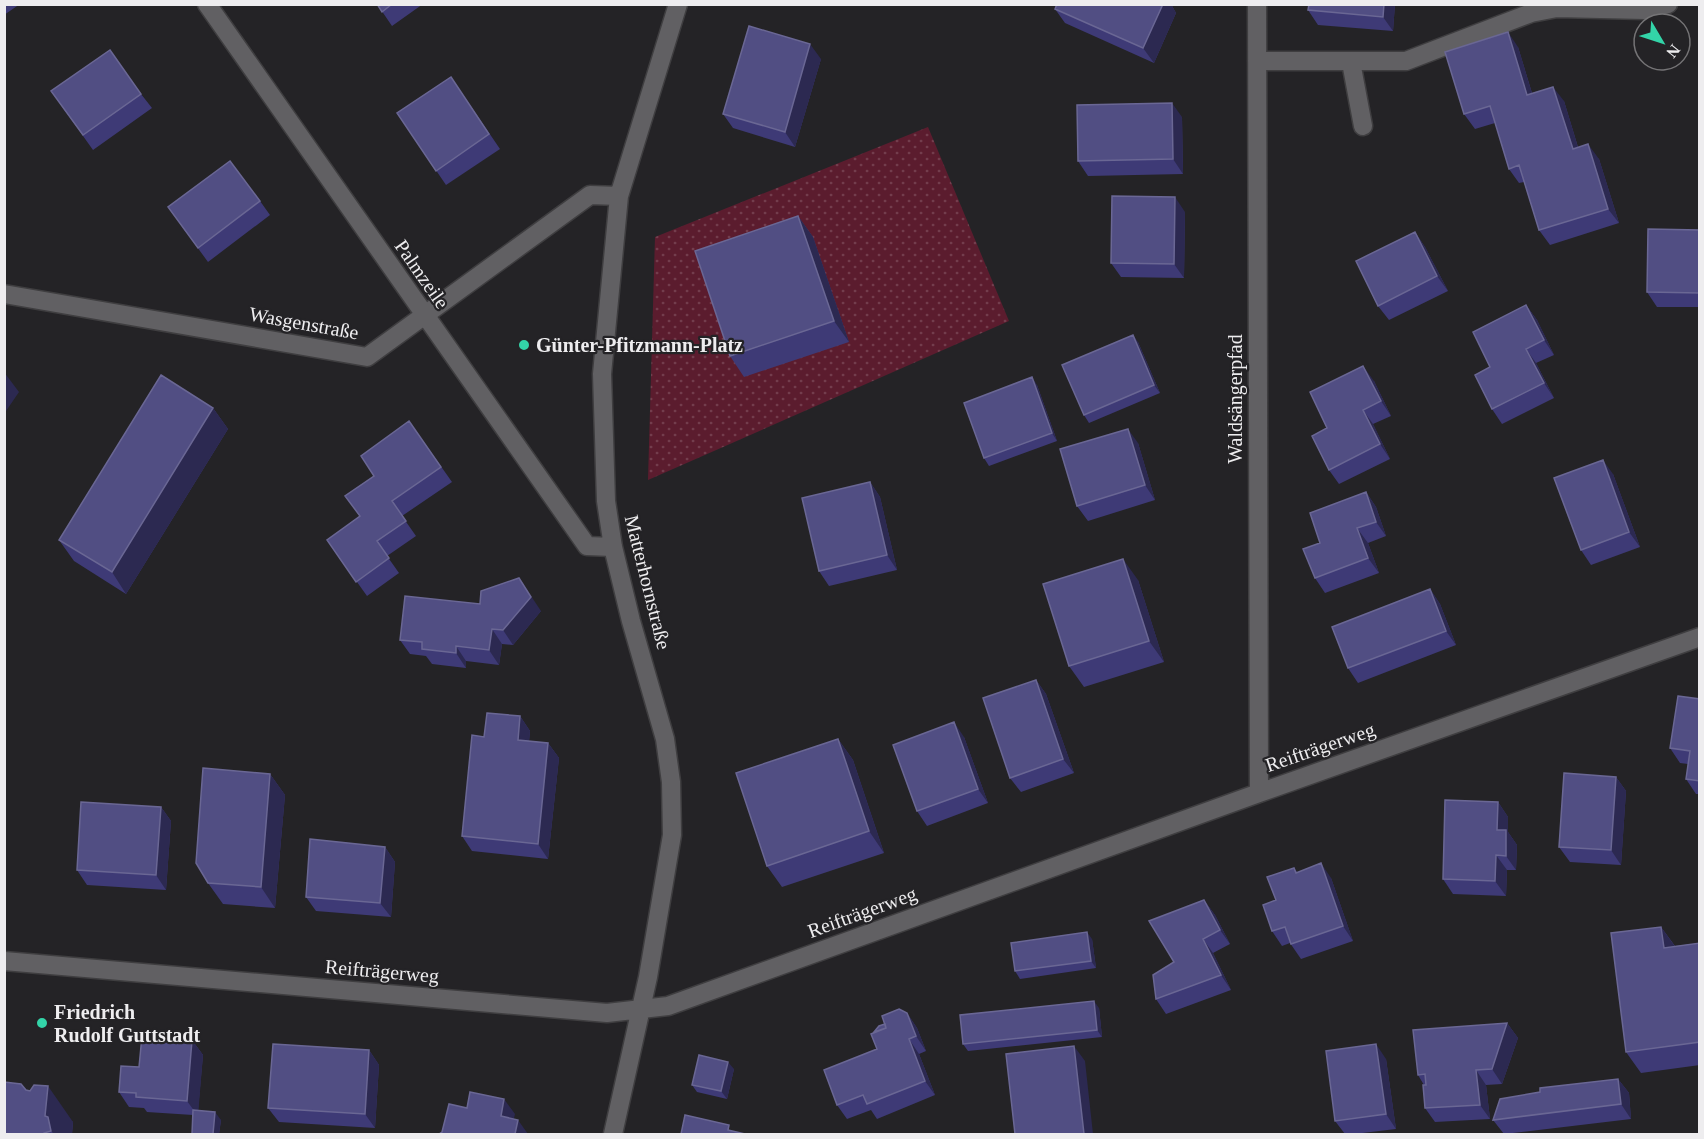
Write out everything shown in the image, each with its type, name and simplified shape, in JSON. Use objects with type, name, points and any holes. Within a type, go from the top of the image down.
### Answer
[{"type":"street","name":"Palmzeile","points":[[207,4],[587,546],[613,547]]},
{"type":"street","name":"Matterhornstraße","points":[[613,1134],[640,1010],[672,835],[671,782],[665,739],[631,621],[613,547],[606,501],[602,374],[619,196],[678,4]]},
{"type":"street","name":"Waldsängerpfad","points":[[1257,4],[1259,793]]},
{"type":"street","points":[[1257,61],[1406,61],[1531,13],[1557,8],[1645,10],[1668,4]]},
{"type":"street","points":[[1351,62],[1363,126]]},
{"type":"street","name":"Wasgenstraße","points":[[4,294],[367,357],[590,195],[619,196]]},
{"type":"street","name":"Reifträgerweg","points":[[4,962],[607,1013],[668,1006],[1700,637]]},
{"type":"shaded area","points":[[928,127],[1009,321],[648,480],[655,237]]},
{"type":"building","points":[[377,4],[392,4],[382,12]]},
{"type":"building","points":[[1057,4],[1163,4],[1143,48],[1055,9]]},
{"type":"building","points":[[1309,4],[1384,4],[1383,17],[1308,10]]},
{"type":"building","points":[[749,26],[810,44],[785,132],[723,114]]},
{"type":"building","points":[[1508,32],[1527,95],[1553,87],[1573,149],[1588,144],[1608,209],[1539,230],[1519,165],[1509,169],[1490,106],[1464,114],[1445,52]]},
{"type":"building","points":[[110,50],[141,94],[83,135],[51,91]]},
{"type":"building","points":[[451,77],[489,134],[436,171],[397,113]]},
{"type":"building","points":[[1172,103],[1173,159],[1078,161],[1077,105]]},
{"type":"building","points":[[230,161],[260,201],[198,248],[168,207]]},
{"type":"building","points":[[1112,196],[1175,197],[1174,264],[1111,263]]},
{"type":"building","points":[[798,216],[834,321],[730,356],[695,251]]},
{"type":"building","points":[[1648,229],[1700,230],[1700,293],[1647,292]]},
{"type":"building","points":[[1415,232],[1437,276],[1378,306],[1356,261]]},
{"type":"building","points":[[1526,305],[1544,340],[1526,349],[1544,383],[1492,409],[1475,375],[1490,367],[1473,332]]},
{"type":"building","points":[[1133,335],[1154,385],[1084,415],[1062,365]]},
{"type":"building","points":[[1363,366],[1381,401],[1363,410],[1380,444],[1329,470],[1312,436],[1327,428],[1310,392]]},
{"type":"building","points":[[161,375],[213,408],[112,572],[59,540]]},
{"type":"building","points":[[1032,377],[1052,433],[984,458],[964,403]]},
{"type":"building","points":[[409,421],[441,467],[392,501],[406,521],[377,541],[389,558],[356,582],[327,540],[360,516],[345,496],[374,476],[361,456]]},
{"type":"building","points":[[1128,429],[1145,485],[1077,506],[1060,449]]},
{"type":"building","points":[[1603,460],[1629,532],[1581,550],[1554,478]]},
{"type":"building","points":[[870,482],[887,555],[819,571],[802,498]]},
{"type":"building","points":[[1366,492],[1376,522],[1357,528],[1368,558],[1315,578],[1303,549],[1320,543],[1310,513]]},
{"type":"building","points":[[1123,559],[1149,641],[1069,666],[1043,584]]},
{"type":"building","points":[[519,578],[531,597],[503,630],[492,629],[489,650],[456,646],[456,653],[422,649],[422,642],[400,640],[405,596],[480,604],[481,591]]},
{"type":"building","points":[[1430,589],[1446,631],[1348,668],[1332,627]]},
{"type":"building","points":[[1036,680],[1063,759],[1010,778],[983,698]]},
{"type":"building","points":[[1678,696],[1700,699],[1700,781],[1686,779],[1690,751],[1670,748]]},
{"type":"building","points":[[487,713],[520,716],[518,740],[548,743],[538,844],[462,836],[472,735],[484,737]]},
{"type":"building","points":[[954,722],[978,789],[917,811],[893,745]]},
{"type":"building","points":[[838,739],[869,831],[767,866],[736,773]]},
{"type":"building","points":[[203,768],[270,774],[261,887],[208,883],[196,863]]},
{"type":"building","points":[[1564,773],[1616,777],[1611,850],[1559,847]]},
{"type":"building","points":[[1445,800],[1498,802],[1497,830],[1506,830],[1506,856],[1496,855],[1495,881],[1443,879]]},
{"type":"building","points":[[81,802],[161,807],[156,875],[77,870]]},
{"type":"building","points":[[310,839],[385,847],[380,903],[306,897]]},
{"type":"building","points":[[1321,863],[1343,926],[1291,944],[1285,927],[1272,931],[1263,905],[1276,900],[1267,877],[1294,868],[1296,873]]},
{"type":"building","points":[[1204,900],[1220,930],[1203,939],[1221,975],[1156,999],[1153,975],[1174,962],[1149,921]]},
{"type":"building","points":[[1661,927],[1664,948],[1700,943],[1700,1042],[1626,1052],[1611,933]]},
{"type":"building","points":[[1087,932],[1091,961],[1015,971],[1011,943]]},
{"type":"building","points":[[1094,1001],[1097,1030],[963,1044],[960,1015]]},
{"type":"building","points":[[899,1009],[907,1013],[916,1036],[909,1039],[925,1081],[867,1104],[863,1095],[837,1105],[824,1070],[877,1049],[871,1034],[886,1028],[882,1016]]},
{"type":"building","points":[[1507,1023],[1492,1069],[1476,1070],[1480,1105],[1425,1108],[1423,1085],[1426,1085],[1425,1074],[1418,1075],[1413,1030]]},
{"type":"building","points":[[885,1024],[886,1028],[874,1032],[879,1026]]},
{"type":"building","points":[[142,1036],[192,1040],[187,1101],[136,1097],[136,1093],[119,1092],[121,1066],[139,1067]]},
{"type":"building","points":[[273,1044],[369,1050],[365,1114],[268,1108]]},
{"type":"building","points":[[1376,1044],[1386,1114],[1335,1121],[1326,1051]]},
{"type":"building","points":[[1074,1046],[1084,1134],[1015,1134],[1006,1054]]},
{"type":"building","points":[[699,1055],[728,1062],[721,1091],[692,1085]]},
{"type":"building","points":[[1618,1079],[1621,1104],[1493,1120],[1500,1099],[1540,1092],[1540,1088]]},
{"type":"building","points":[[4,1082],[21,1084],[30,1091],[34,1085],[48,1086],[45,1116],[48,1117],[51,1131],[44,1134],[4,1134]]},
{"type":"building","points":[[470,1092],[504,1099],[501,1116],[518,1120],[515,1134],[439,1134],[442,1132],[449,1104],[467,1108]]},
{"type":"building","points":[[193,1110],[215,1112],[213,1134],[192,1134]]},
{"type":"building","points":[[685,1115],[729,1125],[728,1130],[745,1134],[681,1134]]},
{"type":"place","name":"Günter-Pfitzmann-Platz","points":[[524,345]]},
{"type":"place","name":"Friedrich Rudolf Guttstadt","points":[[42,1023]]}]
